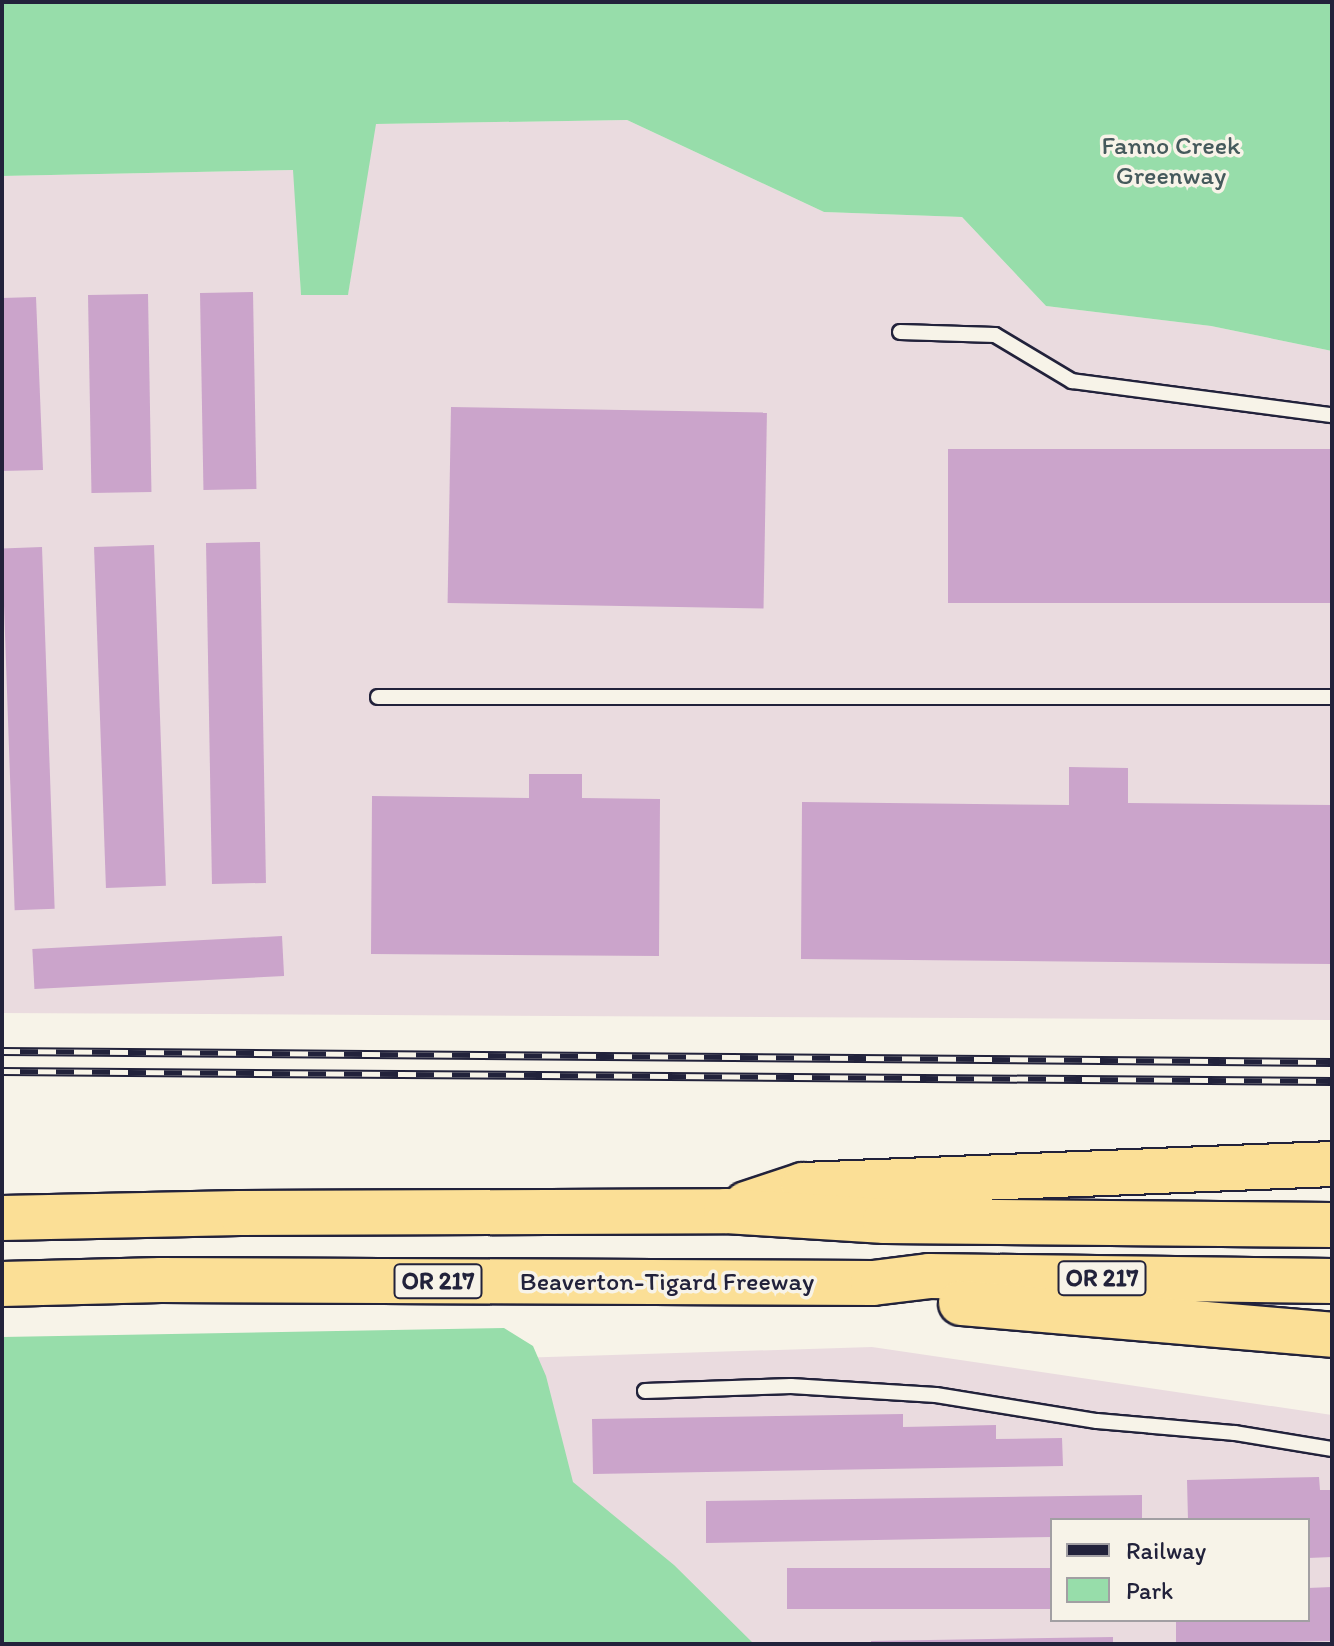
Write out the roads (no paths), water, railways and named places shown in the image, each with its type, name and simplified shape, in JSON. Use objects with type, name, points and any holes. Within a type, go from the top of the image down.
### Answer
[{"type":"highway","points":[[726,1211],[803,1185],[1332,1164]]},
{"type":"highway","name":"OR 217","points":[[2,1218],[240,1213],[726,1211],[885,1221],[1332,1225]]},
{"type":"highway","name":"Beaverton-Tigard Freeway","points":[[2,1284],[161,1280],[873,1283],[929,1276],[1332,1281]]},
{"type":"highway","points":[[873,1283],[924,1301],[1239,1324],[1332,1335]]},
{"type":"lane","points":[[900,332],[995,335],[1072,381],[1332,415]]},
{"type":"lane","points":[[378,697],[1332,697]]},
{"type":"lane","points":[[645,1391],[791,1386],[936,1395],[1097,1421],[1235,1433],[1332,1449]]},
{"type":"railway","points":[[2,1051],[1332,1062]]},
{"type":"railway","points":[[2,1071],[1332,1081]]},
{"type":"park label","name":"Fanno Creek Greenway","points":[[1171,161]]}]
